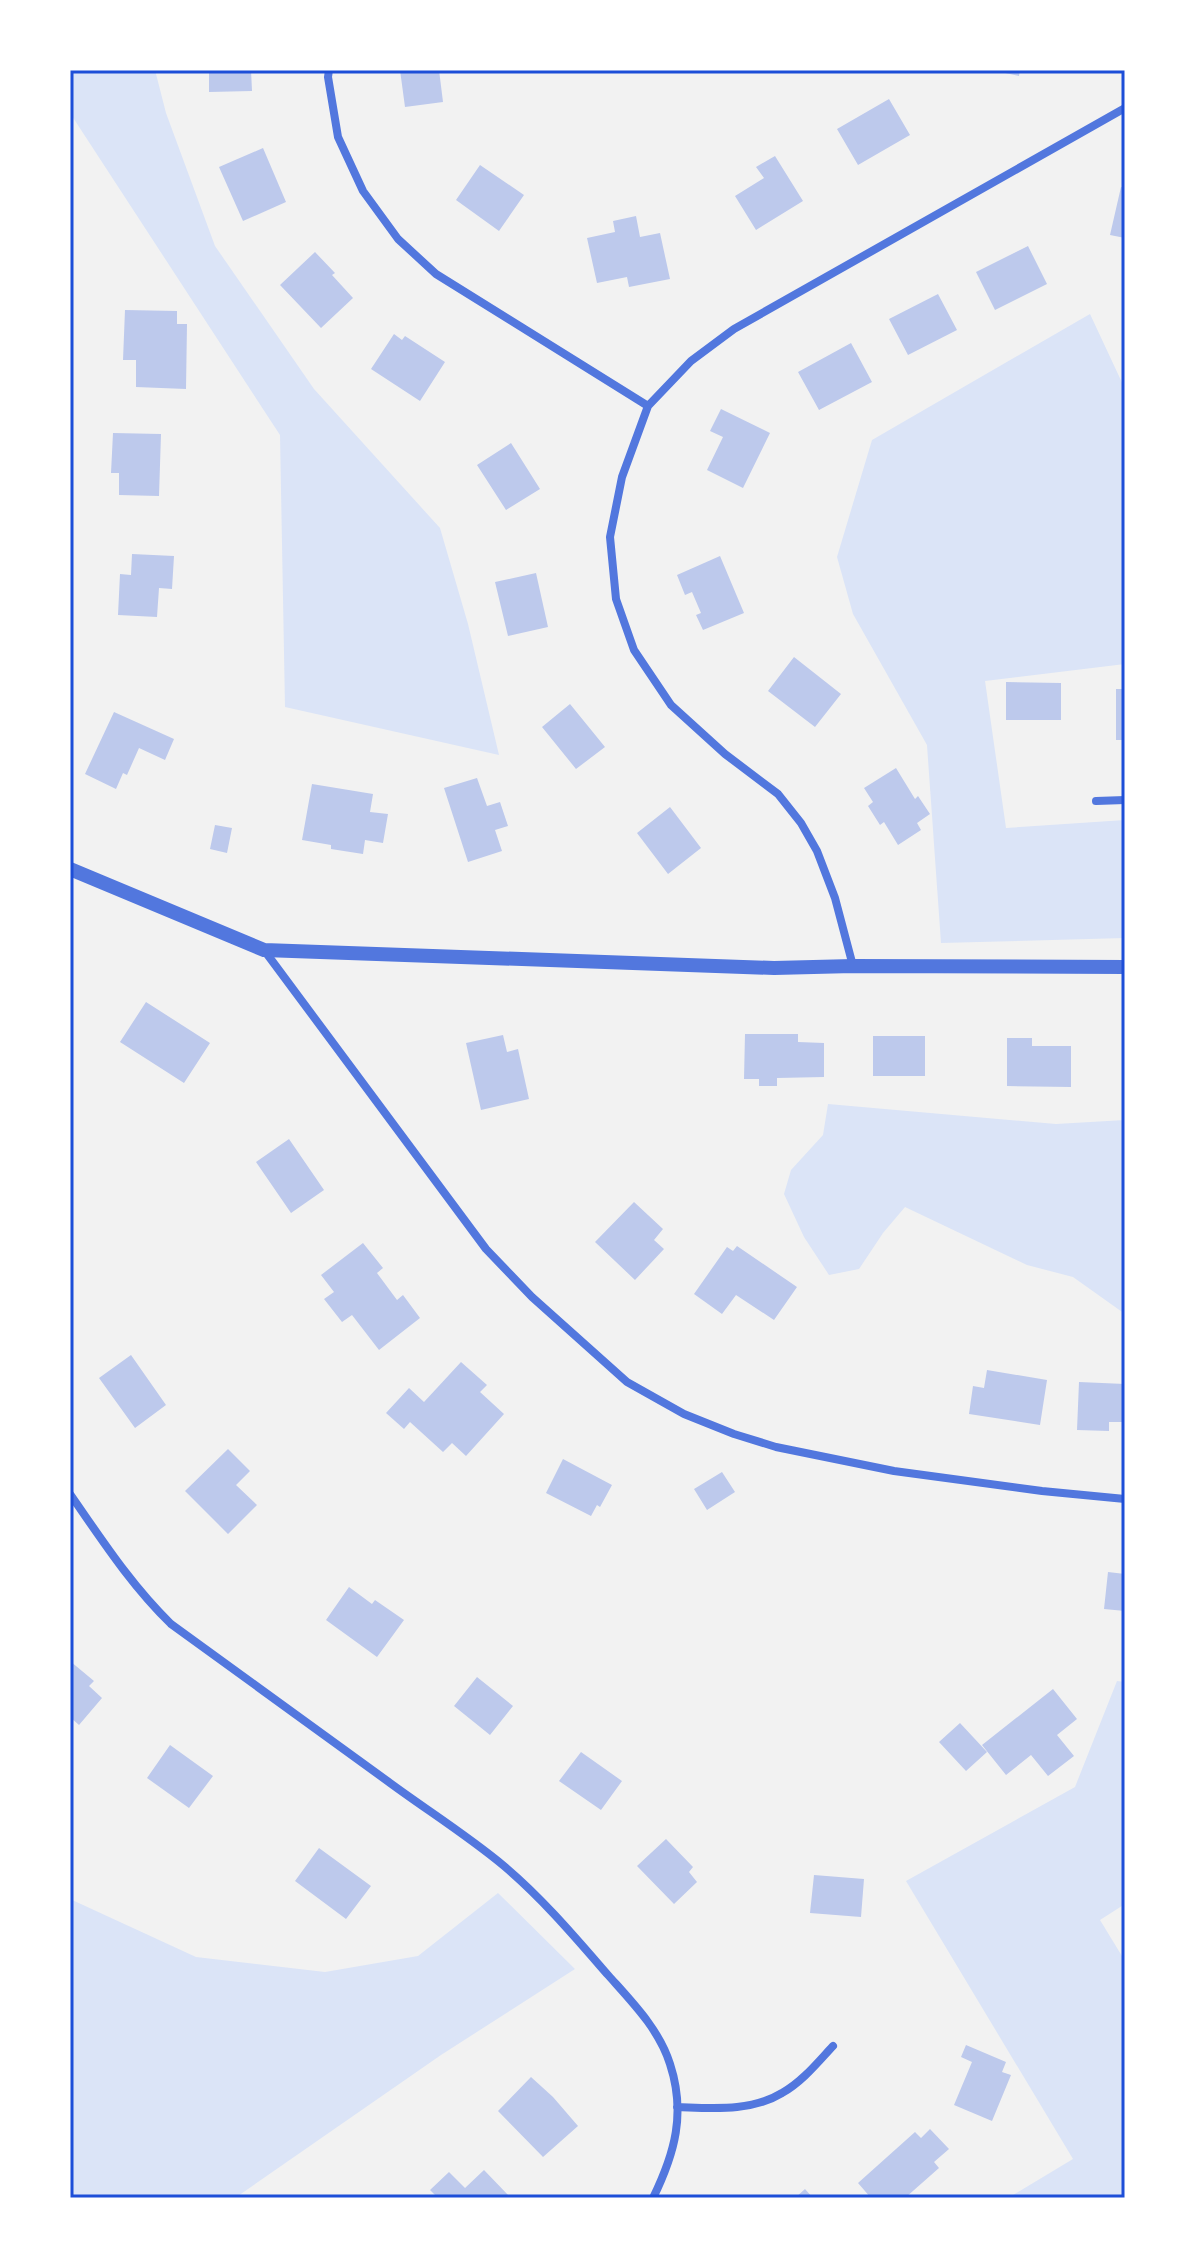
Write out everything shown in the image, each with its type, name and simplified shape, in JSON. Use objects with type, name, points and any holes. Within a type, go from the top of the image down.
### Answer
[{"type":"street","points":[[329,70],[338,137],[363,191],[398,239],[436,274],[648,406]]},
{"type":"street","points":[[853,966],[835,898],[817,851],[801,823],[778,794],[725,754],[671,705],[634,650],[616,599],[610,537],[622,477],[648,406],[691,361],[734,329],[1125,108]]},
{"type":"street","points":[[1096,801],[1125,800]]},
{"type":"street","points":[[70,869],[264,950],[774,968],[1125,967]]},
{"type":"street","points":[[264,950],[486,1249],[562,1326],[627,1382],[684,1414],[776,1447],[894,1471],[1125,1499]]},
{"type":"street","points":[[70,1494],[128,1577],[171,1624],[503,1866],[557,1915],[650,2026],[669,2061],[678,2127],[666,2172],[653,2198]]},
{"type":"street","points":[[677,2107],[728,2108],[759,2103],[783,2093],[833,2046]]},
{"type":"shaded area","points":[[70,70],[155,70],[166,113],[215,246],[314,389],[440,528],[468,624],[499,755],[285,707],[280,435],[70,113]]},
{"type":"shaded area","points":[[1090,314],[1125,389],[1125,664],[985,681],[1006,828],[1125,820],[1125,938],[941,943],[927,745],[853,614],[837,557],[872,440]]},
{"type":"shaded area","points":[[828,1104],[1056,1124],[1125,1120],[1125,1314],[1073,1277],[1027,1265],[905,1207],[859,1269],[829,1275],[804,1237],[784,1194],[791,1170],[823,1135]]},
{"type":"shaded area","points":[[1117,1681],[1125,1682],[1125,1904],[1100,1920],[1125,1961],[1125,2198],[1008,2198],[1073,2159],[906,1881],[1075,1787]]},
{"type":"shaded area","points":[[498,1893],[575,1969],[441,2055],[235,2198],[70,2198],[70,1899],[196,1957],[325,1972],[418,1956]]},
{"type":"building","points":[[209,70],[251,70],[252,91],[209,92]]},
{"type":"building","points":[[400,70],[439,70],[443,102],[405,107]]},
{"type":"building","points":[[991,70],[1020,70],[1019,76]]},
{"type":"building","points":[[889,99],[910,135],[858,165],[837,129]]},
{"type":"building","points":[[263,148],[286,202],[243,221],[219,167]]},
{"type":"building","points":[[775,156],[803,201],[756,230],[735,196],[764,178],[756,167]]},
{"type":"building","points":[[480,165],[524,195],[499,231],[456,200]]},
{"type":"building","points":[[1121,187],[1125,188],[1125,238],[1110,235]]},
{"type":"building","points":[[636,216],[640,237],[660,233],[670,279],[629,287],[627,277],[597,283],[587,238],[615,232],[613,221]]},
{"type":"building","points":[[1028,246],[1047,284],[995,310],[976,272]]},
{"type":"building","points":[[315,252],[353,298],[321,328],[280,285]]},
{"type":"building","points":[[938,294],[957,330],[908,355],[889,319]]},
{"type":"building","points":[[125,310],[177,311],[177,324],[187,324],[186,389],[136,387],[136,360],[123,360]]},
{"type":"building","points":[[394,334],[402,340],[405,336],[445,362],[420,401],[371,369]]},
{"type":"building","points":[[851,343],[872,382],[819,410],[798,372]]},
{"type":"building","points":[[721,409],[770,433],[743,488],[707,470],[723,437],[710,431]]},
{"type":"building","points":[[113,433],[161,434],[159,496],[119,495],[119,473],[111,473]]},
{"type":"building","points":[[511,443],[540,489],[506,510],[477,465]]},
{"type":"building","points":[[132,554],[174,556],[172,589],[159,588],[157,617],[118,615],[120,574],[131,575]]},
{"type":"building","points":[[720,556],[744,613],[703,630],[696,615],[701,613],[692,592],[685,595],[677,575]]},
{"type":"building","points":[[536,573],[548,627],[508,636],[495,582]]},
{"type":"building","points":[[794,657],[841,694],[815,727],[768,691]]},
{"type":"building","points":[[1006,682],[1061,683],[1061,720],[1006,720]]},
{"type":"building","points":[[1116,689],[1125,689],[1125,740],[1116,740]]},
{"type":"building","points":[[570,704],[605,747],[576,769],[542,727]]},
{"type":"building","points":[[114,712],[174,739],[165,760],[139,748],[127,775],[123,773],[116,789],[85,774]]},
{"type":"building","points":[[896,768],[915,799],[918,796],[930,814],[917,823],[921,830],[898,845],[884,822],[880,825],[868,806],[873,802],[864,788]]},
{"type":"building","points":[[477,778],[487,806],[500,802],[508,826],[495,830],[502,851],[468,862],[444,788]]},
{"type":"building","points":[[312,784],[373,794],[370,812],[388,814],[383,843],[365,840],[363,854],[302,840]]},
{"type":"building","points":[[670,807],[701,848],[668,874],[637,833]]},
{"type":"building","points":[[215,825],[232,828],[227,853],[210,849]]},
{"type":"building","points":[[146,1002],[210,1043],[184,1083],[120,1042]]},
{"type":"building","points":[[745,1034],[798,1034],[798,1042],[824,1043],[824,1077],[777,1078],[777,1086],[759,1086],[759,1079],[744,1079]]},
{"type":"building","points":[[503,1035],[507,1052],[518,1049],[529,1099],[481,1110],[466,1043]]},
{"type":"building","points":[[873,1036],[925,1036],[925,1076],[873,1076]]},
{"type":"building","points":[[1007,1038],[1032,1038],[1032,1046],[1071,1046],[1071,1087],[1007,1086]]},
{"type":"building","points":[[289,1139],[324,1190],[291,1213],[256,1162]]},
{"type":"building","points":[[634,1202],[663,1229],[654,1240],[664,1249],[635,1280],[595,1242]]},
{"type":"building","points":[[363,1243],[383,1268],[377,1273],[397,1300],[403,1295],[420,1318],[379,1350],[352,1315],[342,1322],[324,1299],[334,1292],[321,1275]]},
{"type":"building","points":[[737,1246],[797,1287],[774,1320],[736,1295],[722,1314],[694,1294],[727,1247],[733,1251]]},
{"type":"building","points":[[131,1355],[166,1405],[135,1428],[99,1378]]},
{"type":"building","points":[[461,1362],[487,1385],[480,1392],[504,1414],[466,1456],[452,1443],[443,1452],[410,1422],[404,1429],[386,1413],[409,1388],[424,1402]]},
{"type":"building","points":[[987,1370],[1047,1380],[1040,1425],[969,1414],[973,1386],[984,1388]]},
{"type":"building","points":[[1079,1382],[1125,1384],[1125,1422],[1109,1422],[1109,1431],[1077,1430]]},
{"type":"building","points":[[228,1449],[250,1471],[236,1485],[257,1505],[228,1534],[185,1491]]},
{"type":"building","points":[[563,1459],[612,1485],[600,1507],[597,1505],[591,1516],[546,1493]]},
{"type":"building","points":[[722,1472],[735,1492],[707,1510],[694,1489]]},
{"type":"building","points":[[1108,1572],[1125,1574],[1125,1611],[1104,1609]]},
{"type":"building","points":[[349,1587],[372,1604],[375,1600],[404,1620],[377,1657],[326,1620]]},
{"type":"building","points":[[70,1661],[94,1681],[89,1686],[102,1698],[79,1725],[70,1717],[73,1705],[70,1702]]},
{"type":"building","points":[[477,1677],[513,1706],[490,1735],[454,1706]]},
{"type":"building","points":[[1053,1689],[1077,1719],[1057,1735],[1074,1756],[1048,1776],[1031,1755],[1006,1775],[982,1745]]},
{"type":"building","points":[[960,1723],[987,1752],[966,1771],[939,1742]]},
{"type":"building","points":[[170,1745],[213,1776],[189,1808],[147,1778]]},
{"type":"building","points":[[581,1752],[622,1781],[601,1810],[559,1781]]},
{"type":"building","points":[[666,1839],[693,1867],[689,1872],[697,1882],[674,1904],[637,1866]]},
{"type":"building","points":[[319,1848],[371,1886],[346,1919],[295,1881]]},
{"type":"building","points":[[814,1875],[864,1879],[861,1917],[810,1913]]},
{"type":"building","points":[[966,2045],[1006,2062],[1002,2072],[1011,2075],[992,2121],[954,2105],[972,2062],[961,2057]]},
{"type":"building","points":[[531,2077],[578,2126],[543,2157],[498,2111]]},
{"type":"building","points":[[930,2129],[949,2149],[934,2162],[939,2168],[905,2198],[871,2198],[858,2183],[915,2132],[921,2138]]},
{"type":"building","points":[[484,2170],[509,2196],[507,2198],[438,2198],[430,2190],[449,2172],[465,2188]]},
{"type":"building","points":[[805,2189],[813,2198],[795,2198]]}]
